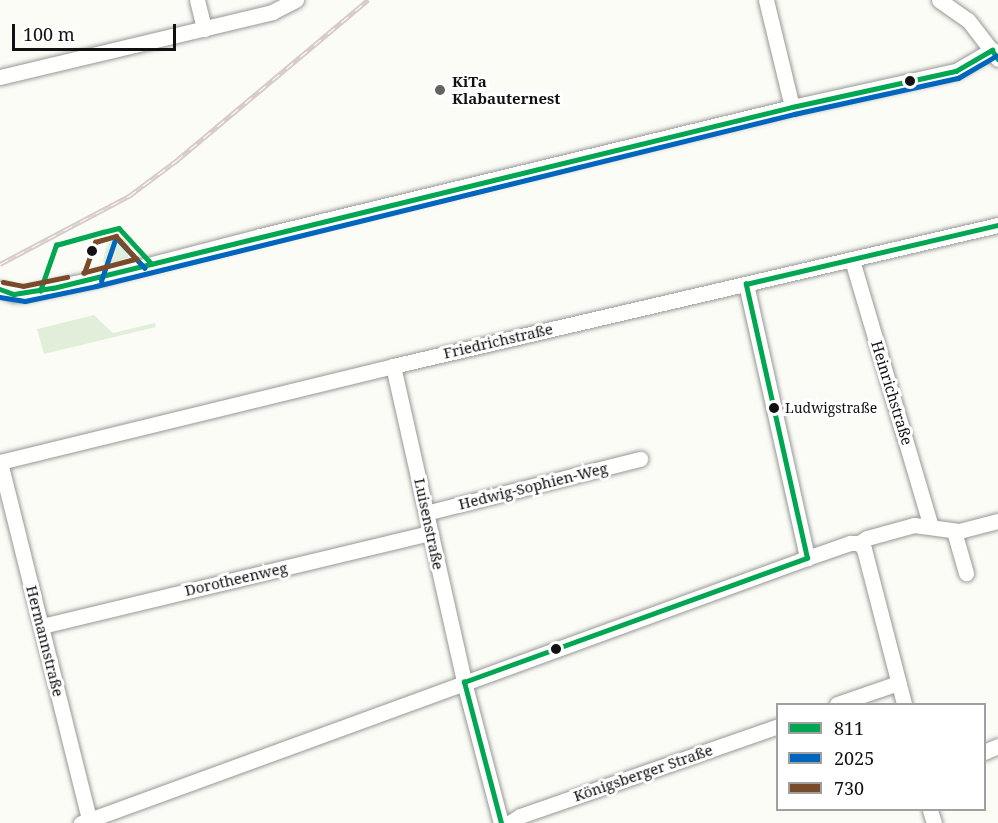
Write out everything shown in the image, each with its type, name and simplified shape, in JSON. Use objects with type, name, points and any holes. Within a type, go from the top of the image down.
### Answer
[{"type":"street","points":[[197,0],[204,29]]},
{"type":"street","points":[[766,0],[792,107]]},
{"type":"street","points":[[0,289],[14,294],[53,288],[792,107],[956,71],[995,54],[968,20],[939,0]]},
{"type":"street","points":[[0,77],[204,29],[292,3]]},
{"type":"street","name":"Friedrichstraße","points":[[0,462],[393,366],[998,225]]},
{"type":"street","name":"Heinrichstraße","points":[[852,260],[931,526]]},
{"type":"street","points":[[746,284],[807,558]]},
{"type":"street","name":"Luisenstraße","points":[[393,366],[464,682],[501,823]]},
{"type":"street","name":"Hedwig-Sophien-Weg","points":[[426,513],[640,459]]},
{"type":"street","name":"Hermannstraße","points":[[0,462],[42,626],[86,822]]},
{"type":"street","points":[[86,822],[464,682],[850,543],[859,543],[867,538],[914,525],[954,531],[998,521]]},
{"type":"street","points":[[954,531],[966,573]]},
{"type":"street","name":"Dorotheenweg","points":[[42,626],[430,533]]},
{"type":"street","points":[[859,543],[864,549],[903,703]]},
{"type":"street","points":[[843,703],[898,683]]},
{"type":"street","name":"Königsberger Straße","points":[[509,823],[520,816],[776,726]]},
{"type":"green space","points":[[123,238],[130,245],[128,258],[106,264],[103,261],[106,247],[111,239]]},
{"type":"green space","points":[[94,315],[113,333],[155,323],[156,327],[44,354],[37,329]]},
{"type":"railway","points":[[0,264],[129,196],[176,161],[368,0]]},
{"type":"transit line","name":"811","points":[[0,289],[14,294],[53,288],[792,107],[956,71],[992,50],[998,59]]},
{"type":"transit line","name":"2025","points":[[0,297],[25,301],[96,286],[794,114],[958,78],[996,56]]},
{"type":"transit line","name":"811","points":[[501,823],[464,682],[807,558],[746,284],[998,225]]},
{"type":"transit line","name":"811","points":[[40,291],[56,245],[103,232],[119,228],[151,263]]},
{"type":"transit line","name":"730","points":[[116,236],[137,259],[84,273],[95,242],[116,236]]},
{"type":"transit line","name":"2025","points":[[101,281],[116,237],[145,268]]},
{"type":"transit line","name":"730","points":[[3,282],[23,286],[67,277]]},
{"type":"place","name":"KiTa Klabauternest","points":[[440,90]]},
{"type":"place","name":"Ludwigstraße","points":[[774,408]]}]
